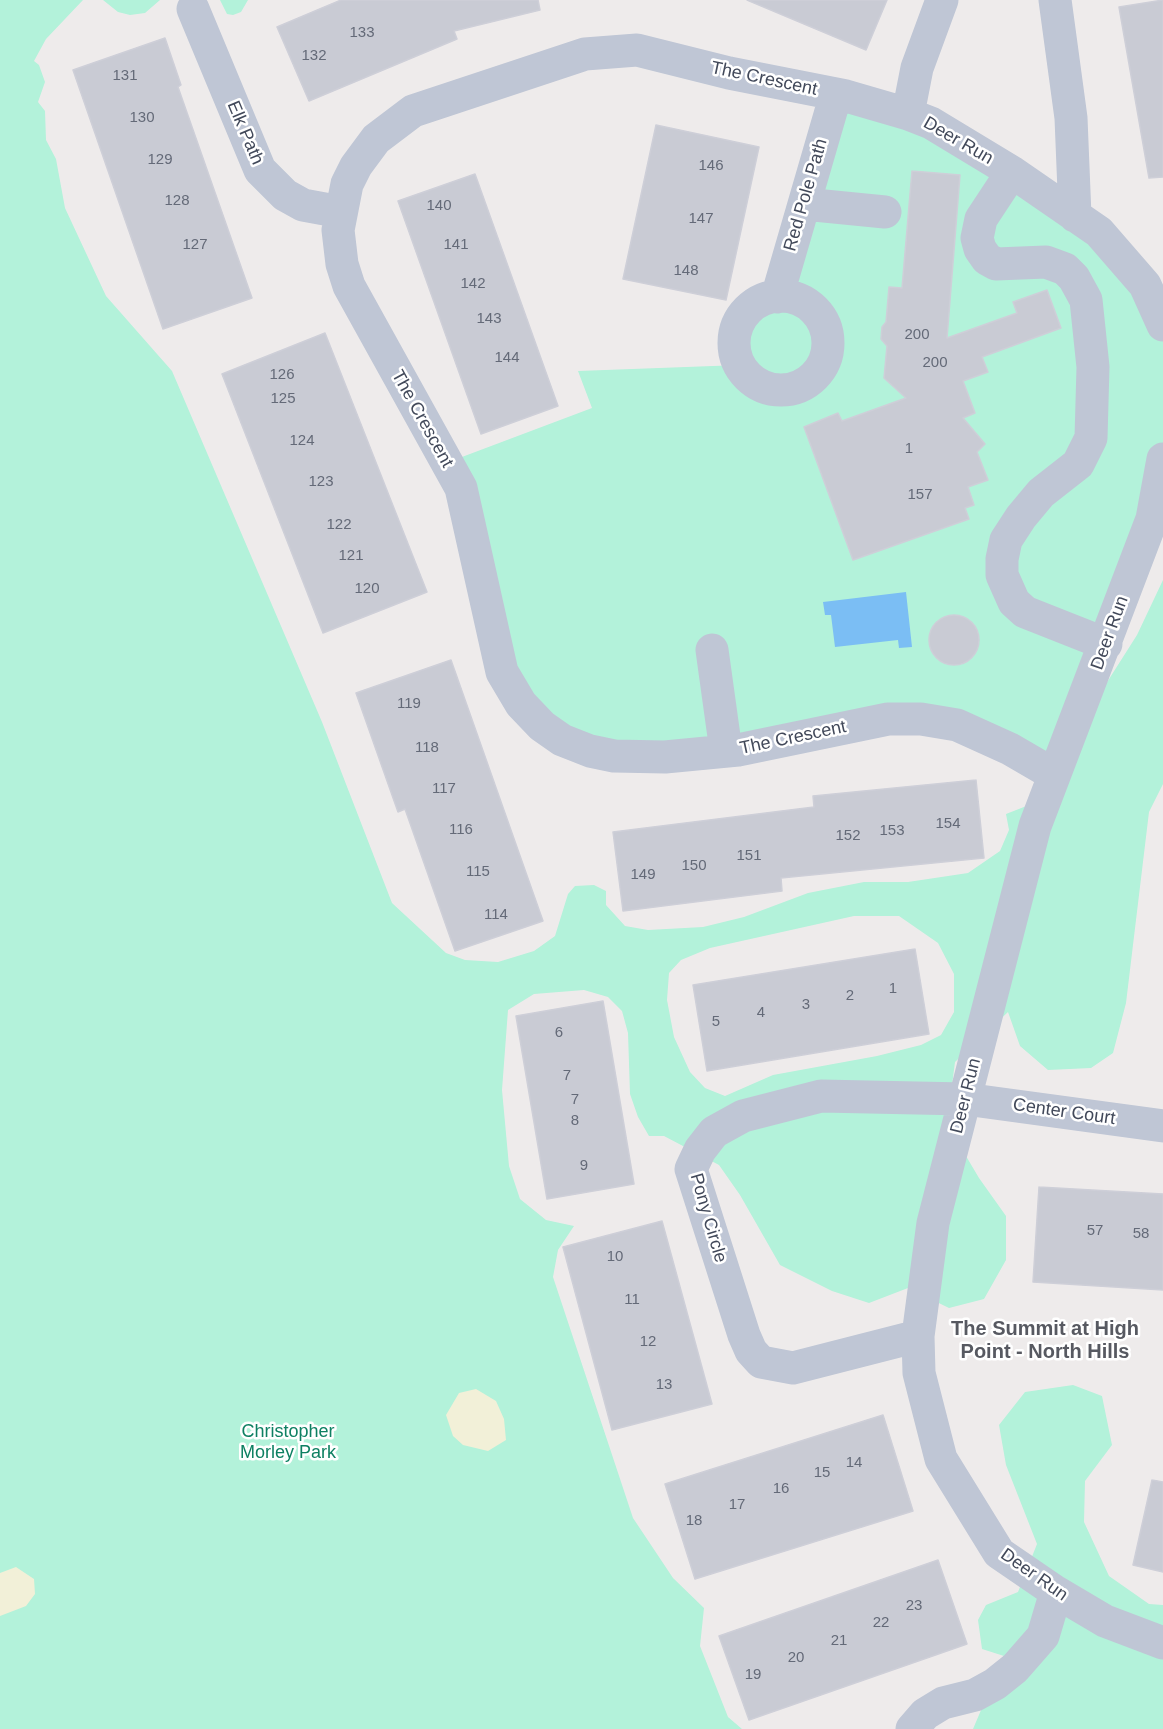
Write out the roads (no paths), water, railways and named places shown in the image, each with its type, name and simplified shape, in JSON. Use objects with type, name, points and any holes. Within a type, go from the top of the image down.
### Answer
[{"type":"street","name":"Deer Run","points":[[942,0],[917,68],[908,114],[932,123],[1012,172],[1099,232],[1145,285],[1163,325]]},
{"type":"street","points":[[1055,0],[1071,118],[1075,216]]},
{"type":"street","name":"Elk Path","points":[[193,9],[260,170],[285,195],[303,205],[341,212]]},
{"type":"street","name":"The Crescent","points":[[908,114],[836,94],[729,73],[637,50],[585,54],[413,111],[376,139],[356,166],[347,184],[338,230],[342,264],[349,286],[460,488],[502,672],[521,704],[542,726],[590,751],[614,756],[665,757],[726,751],[888,719],[921,719],[957,725],[1010,748],[1053,774]]},
{"type":"street","name":"Red Pole Path","points":[[777,297],[836,94]]},
{"type":"street","points":[[1012,172],[981,219],[977,238],[980,249],[987,259],[996,264],[1046,262],[1056,264],[1074,278],[1082,291],[1088,311],[1093,367],[1092,415],[1091,438],[1078,464],[1041,493],[1006,540],[1002,559],[1002,575],[1014,602],[1025,612],[1106,644]]},
{"type":"street","points":[[804,204],[885,212]]},
{"type":"street","name":"Deer Run","points":[[1163,459],[1152,519],[1035,826],[933,1223],[918,1336],[919,1373],[941,1459],[999,1553],[1056,1592],[1105,1621],[1163,1643]]},
{"type":"street","points":[[712,650],[726,751]]},
{"type":"street","name":"Pony Circle","points":[[918,1336],[793,1368],[761,1362],[751,1350],[744,1335],[691,1168],[700,1150],[714,1132],[743,1116],[792,1102],[821,1096],[965,1099]]},
{"type":"street","name":"Center Court","points":[[965,1099],[1163,1126]]},
{"type":"street","points":[[912,1729],[925,1714],[943,1703],[975,1695],[995,1684],[1015,1668],[1043,1636],[1056,1592]]},
{"type":"water","points":[[906,592],[912,647],[899,648],[898,640],[835,647],[831,615],[825,615],[823,602]]},
{"type":"district","name":"The Summit at High Point - North Hills","points":[[1045,1340]]},
{"type":"park label","name":"Christopher Morley Park","points":[[288,1442]]}]
